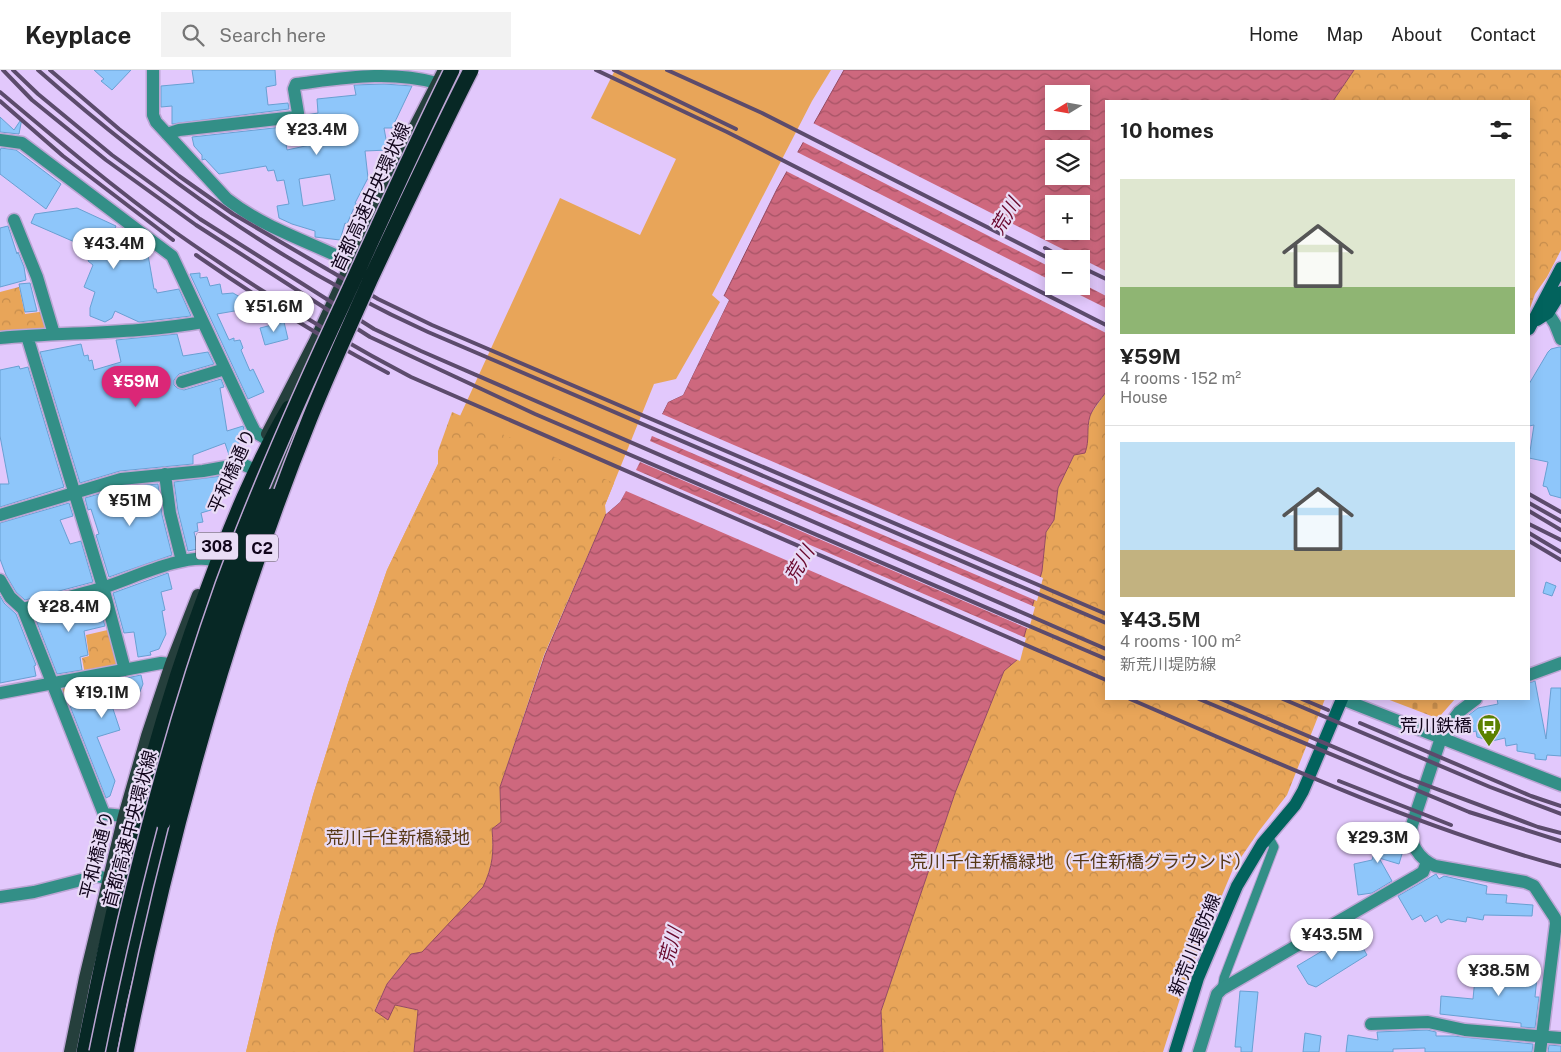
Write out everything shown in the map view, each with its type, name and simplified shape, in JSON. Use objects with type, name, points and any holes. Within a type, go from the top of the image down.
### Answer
[{"type":"highway","name":"首都高速中央環状線","points":[[97,1052],[119,946],[173,740],[222,588],[246,523],[309,375],[415,144],[452,70]]},
{"type":"highway","name":"首都高速中央環状線","points":[[126,1052],[155,915],[207,718],[245,595],[310,418],[393,231],[432,147],[471,70]]},
{"type":"highway","points":[[84,1052],[133,827],[188,640],[238,512],[267,446],[309,375]]},
{"type":"highway","points":[[109,1052],[120,998],[163,822],[203,679],[255,532],[310,418]]},
{"type":"main road","name":"平和橋通り","points":[[70,1052],[85,978],[124,816],[147,736],[171,664],[251,468],[315,342],[406,142],[444,70]]},
{"type":"main road","name":"308","points":[[104,1052],[116,990],[157,828],[177,759],[265,508],[296,430],[352,303],[426,144],[463,70]]},
{"type":"main road","points":[[1531,326],[1561,268]]},
{"type":"main road","points":[[1531,326],[1548,313],[1561,292]]},
{"type":"main road","points":[[132,1052],[177,851],[178,841],[173,820],[174,807],[200,692]]},
{"type":"main road","name":"新荒川堤防線","points":[[1175,1052],[1198,978],[1237,886],[1252,860],[1295,805],[1303,791],[1342,700]]},
{"type":"street","points":[[153,70],[153,114],[156,122],[215,186],[238,208],[310,245],[352,263]]},
{"type":"street","points":[[167,134],[179,130],[295,117],[298,113],[294,89],[296,84],[338,74],[378,74],[421,78],[437,83]]},
{"type":"street","points":[[0,140],[22,143],[172,256],[255,432],[265,438]]},
{"type":"street","points":[[14,220],[37,277],[54,334]]},
{"type":"street","points":[[1548,313],[1561,339]]},
{"type":"street","points":[[0,338],[112,332],[203,322]]},
{"type":"street","points":[[27,336],[103,587],[124,670]]},
{"type":"street","points":[[182,382],[225,369]]},
{"type":"street","points":[[0,515],[121,479],[203,471],[242,464],[251,468]]},
{"type":"street","points":[[165,474],[170,513],[182,561]]},
{"type":"street","points":[[23,609],[103,587],[182,561],[202,558],[212,560]]},
{"type":"street","points":[[0,580],[10,597],[23,609],[104,814],[124,816]]},
{"type":"street","points":[[0,693],[161,663],[171,664]]},
{"type":"street","points":[[1530,675],[1561,663]]},
{"type":"street","points":[[1345,700],[1561,785]]},
{"type":"street","points":[[1475,700],[1450,722],[1441,738],[1411,830],[1411,839],[1416,850],[1427,862],[1435,866],[1525,882],[1534,886],[1555,918],[1556,924],[1540,1052]]},
{"type":"street","points":[[1222,989],[1224,978],[1274,847],[1269,838]]},
{"type":"street","points":[[1199,1052],[1217,994],[1222,989],[1415,878],[1423,872],[1427,862]]},
{"type":"street","points":[[0,898],[34,892],[96,876],[109,879]]},
{"type":"street","points":[[1371,1024],[1428,1022],[1465,1030],[1561,1038]]},
{"type":"green space","points":[[615,70],[831,70],[812,101],[712,295],[720,302],[676,379],[654,384],[605,505],[246,1052],[275,932],[313,795],[348,683],[387,570],[438,464],[560,198],[640,235],[676,159],[591,118]]},
{"type":"green space","points":[[1354,70],[1561,70],[1561,250],[1547,277],[1535,294],[1530,308],[1530,100],[1334,100]]},
{"type":"green space","points":[[19,287],[25,314],[46,311],[53,333],[0,337],[0,292]]},
{"type":"green space","name":"荒川千住新橋緑地（千住新橋グラウンド）","points":[[1105,393],[1105,700],[1325,700],[1287,795],[1233,869],[1185,983],[1163,1052],[883,1052],[881,1011],[955,793],[1004,671],[1018,659],[1042,571],[1046,532],[1054,520],[1058,488],[1074,455],[1087,436],[1090,415]]},
{"type":"green space","name":"荒川千住新橋緑地","points":[[452,412],[614,483],[605,505],[606,514],[544,655],[500,787],[501,822],[492,829],[492,859],[483,887],[422,953],[411,954],[387,984],[375,1010],[395,1005],[418,1010],[414,1052],[246,1052],[275,932],[313,795],[348,683],[387,570],[438,464],[438,451]]},
{"type":"green space","points":[[112,629],[121,667],[85,675],[82,658],[89,656],[86,635]]},
{"type":"green space","points":[[71,682],[74,703],[63,707],[54,685]]},
{"type":"green space","points":[[1390,700],[1454,700],[1440,716],[1434,717]]},
{"type":"water","name":"荒川","points":[[844,70],[1354,70],[1334,100],[1105,100],[1105,393],[1090,416],[1085,453],[1074,455],[1058,488],[1054,520],[1046,532],[1042,571],[1018,659],[1004,671],[955,793],[881,1011],[883,1052],[414,1052],[418,1010],[395,1005],[388,1020],[375,1011],[387,984],[411,954],[422,952],[483,887],[492,859],[492,829],[501,822],[500,787],[545,655],[606,514],[620,502],[668,402],[683,395],[729,300],[724,296],[777,189]]},
{"type":"pier","points":[[811,122],[1064,250],[1045,250],[1045,264],[801,141]]},
{"type":"pier","points":[[795,151],[1045,277],[1045,295],[1080,295],[1105,308],[1105,332],[784,170]]},
{"type":"pier","points":[[1090,263],[1105,270],[1105,295],[1090,288]]},
{"type":"pier","points":[[724,296],[729,300],[683,395],[668,402],[662,414],[1043,578],[1037,601],[652,436],[650,441],[1035,607],[1029,629],[640,462],[636,470],[1026,638],[1020,661],[626,491],[620,502],[606,514],[606,511],[618,500],[666,401],[681,393],[726,300],[723,298]]},
{"type":"building","points":[[94,70],[131,70],[112,90],[101,81],[104,79]]},
{"type":"building","points":[[192,70],[275,70],[276,85],[266,87],[268,105],[288,103],[289,109],[172,124],[172,106],[161,107],[161,86],[194,83]]},
{"type":"building","points":[[384,84],[412,86],[392,128],[384,128],[388,150],[365,151],[368,178],[347,224],[345,223],[340,240],[315,237],[315,231],[279,218],[277,206],[289,204],[284,180],[277,181],[274,170],[268,171],[266,166],[219,174],[205,159],[202,160],[202,155],[194,146],[192,137],[283,127],[287,150],[310,145],[305,117],[306,115],[318,113],[317,99],[356,95],[354,85]],"holes":[[[330,174],[335,200],[303,206],[299,179]]]},
{"type":"building","points":[[0,117],[14,130],[22,118],[19,134],[0,132]]},
{"type":"building","points":[[1,148],[16,150],[61,184],[46,209],[0,174]]},
{"type":"building","points":[[77,208],[116,226],[113,233],[119,236],[110,257],[147,249],[154,289],[156,289],[157,293],[179,289],[191,316],[139,322],[115,311],[112,318],[105,322],[90,316],[90,308],[95,292],[84,287],[93,265],[88,261],[93,250],[31,223],[35,214]]},
{"type":"building","points":[[8,226],[17,254],[18,252],[24,267],[26,280],[0,287],[0,228]]},
{"type":"building","points":[[200,273],[200,278],[207,277],[210,286],[220,284],[222,294],[233,293],[258,307],[217,314],[229,340],[234,338],[234,341],[240,340],[243,348],[241,350],[250,371],[253,369],[264,392],[248,399],[190,274]]},
{"type":"building","points":[[30,283],[37,311],[25,312],[19,284]]},
{"type":"building","points":[[284,322],[288,339],[265,345],[260,328]]},
{"type":"building","points":[[177,334],[183,356],[208,352],[214,364],[179,374],[174,380],[174,385],[184,390],[221,379],[224,387],[220,388],[227,431],[243,426],[244,429],[234,457],[230,458],[225,443],[193,455],[193,464],[120,471],[80,483],[40,352],[81,344],[84,356],[88,355],[89,361],[92,360],[94,370],[121,362],[116,340]]},
{"type":"building","points":[[1561,347],[1561,498],[1550,495],[1547,487],[1543,486],[1548,462],[1530,458],[1534,425],[1530,426],[1530,382],[1551,349]]},
{"type":"building","points":[[19,366],[20,369],[28,367],[64,487],[0,507],[0,484],[9,484],[0,436],[0,370]]},
{"type":"building","points":[[222,476],[223,483],[211,510],[201,513],[203,522],[197,523],[198,531],[194,532],[198,549],[188,551],[178,511],[174,482]]},
{"type":"building","points":[[158,484],[162,515],[172,555],[109,577],[96,535],[99,534],[91,509],[88,510],[85,498],[123,487]]},
{"type":"building","points":[[69,503],[73,516],[60,520],[70,544],[81,541],[93,582],[25,600],[16,592],[6,575],[0,559],[0,523]]},
{"type":"building","points":[[168,573],[172,589],[161,592],[165,610],[162,611],[166,634],[159,649],[150,652],[151,655],[138,657],[134,632],[124,633],[113,593]]},
{"type":"building","points":[[1546,582],[1556,586],[1552,596],[1543,593]]},
{"type":"building","points":[[0,596],[4,603],[16,614],[36,665],[34,666],[36,676],[0,683]]},
{"type":"building","points":[[97,598],[105,626],[84,631],[88,655],[80,657],[82,670],[57,674],[34,615]]},
{"type":"building","points":[[141,675],[143,684],[137,699],[112,706],[120,730],[97,737],[115,781],[110,796],[106,798],[70,706],[75,705],[72,688]]},
{"type":"building","points":[[1535,681],[1546,739],[1551,688],[1561,688],[1561,756],[1547,755],[1546,760],[1535,759],[1535,754],[1517,751],[1517,744],[1506,746],[1505,738],[1492,741],[1477,737],[1476,731],[1468,733],[1460,730],[1459,725],[1478,708],[1498,704],[1497,700],[1530,700],[1530,683]]},
{"type":"building","points":[[1382,827],[1399,832],[1393,851],[1402,854],[1399,864],[1379,858],[1392,881],[1372,893],[1358,895],[1354,864],[1372,860]]},
{"type":"building","points":[[1436,874],[1439,879],[1444,876],[1487,886],[1486,894],[1507,895],[1506,903],[1533,905],[1532,916],[1484,915],[1483,920],[1467,917],[1466,922],[1448,919],[1441,923],[1437,915],[1425,922],[1421,915],[1412,920],[1398,896]]},
{"type":"building","points":[[1354,932],[1367,955],[1316,987],[1308,984],[1297,966]]},
{"type":"building","points":[[1518,965],[1538,967],[1535,997],[1539,997],[1535,1028],[1521,1027],[1521,1023],[1440,1014],[1441,996],[1473,999],[1476,968],[1498,970],[1499,966],[1518,968]]},
{"type":"building","points":[[1240,991],[1258,992],[1252,1052],[1241,1052],[1241,1047],[1235,1047]]},
{"type":"building","points":[[1427,1030],[1436,1032],[1436,1036],[1533,1044],[1532,1052],[1425,1052],[1425,1048],[1393,1049],[1393,1052],[1346,1052],[1348,1035],[1378,1040],[1377,1032]]},
{"type":"building","points":[[1305,1033],[1321,1036],[1319,1052],[1303,1052]]},
{"type":"building","points":[[1549,1045],[1561,1046],[1561,1052],[1548,1052]]},
{"type":"railway","points":[[3,70],[32,100],[106,160],[196,225],[370,337],[535,414],[1105,659]]},
{"type":"railway","points":[[13,70],[38,94],[112,155],[200,219],[374,329],[1105,649]]},
{"type":"railway","points":[[38,70],[128,146],[223,216],[272,248],[375,306],[428,332],[1105,623]]},
{"type":"railway","points":[[50,70],[119,129],[179,176],[233,214],[378,299],[432,325],[1105,614]]},
{"type":"railway","points":[[596,70],[727,132],[1105,324]]},
{"type":"railway","points":[[614,70],[736,129]]},
{"type":"railway","points":[[667,70],[762,113],[1045,256]]},
{"type":"railway","points":[[0,92],[108,181],[203,252],[261,290],[380,361],[411,377],[1105,680]]},
{"type":"railway","points":[[0,101],[63,156],[173,240]]},
{"type":"railway","points":[[1045,248],[1049,250]]},
{"type":"railway","points":[[196,255],[290,317],[388,373]]},
{"type":"railway","points":[[1090,271],[1105,279]]},
{"type":"railway","points":[[1530,495],[1561,512]]},
{"type":"railway","points":[[1530,504],[1561,521]]},
{"type":"railway","points":[[1530,512],[1561,530]]},
{"type":"railway","points":[[1530,524],[1561,540]]},
{"type":"railway","points":[[1530,534],[1561,552]]},
{"type":"railway","points":[[1530,542],[1561,560]]},
{"type":"railway","points":[[1132,700],[1289,768],[1397,812],[1451,832],[1561,866]]},
{"type":"railway","points":[[1201,700],[1469,812],[1561,841]]},
{"type":"railway","points":[[1223,700],[1402,776],[1538,827],[1561,833]]},
{"type":"railway","points":[[1285,700],[1490,787],[1561,814]]},
{"type":"railway","points":[[1304,700],[1328,710]]},
{"type":"railway","points":[[1360,723],[1531,796],[1561,806]]},
{"type":"railway","points":[[1339,781],[1451,825]]},
{"type":"place","name":"荒川鉄橋","points":[[1489,747]]}]
